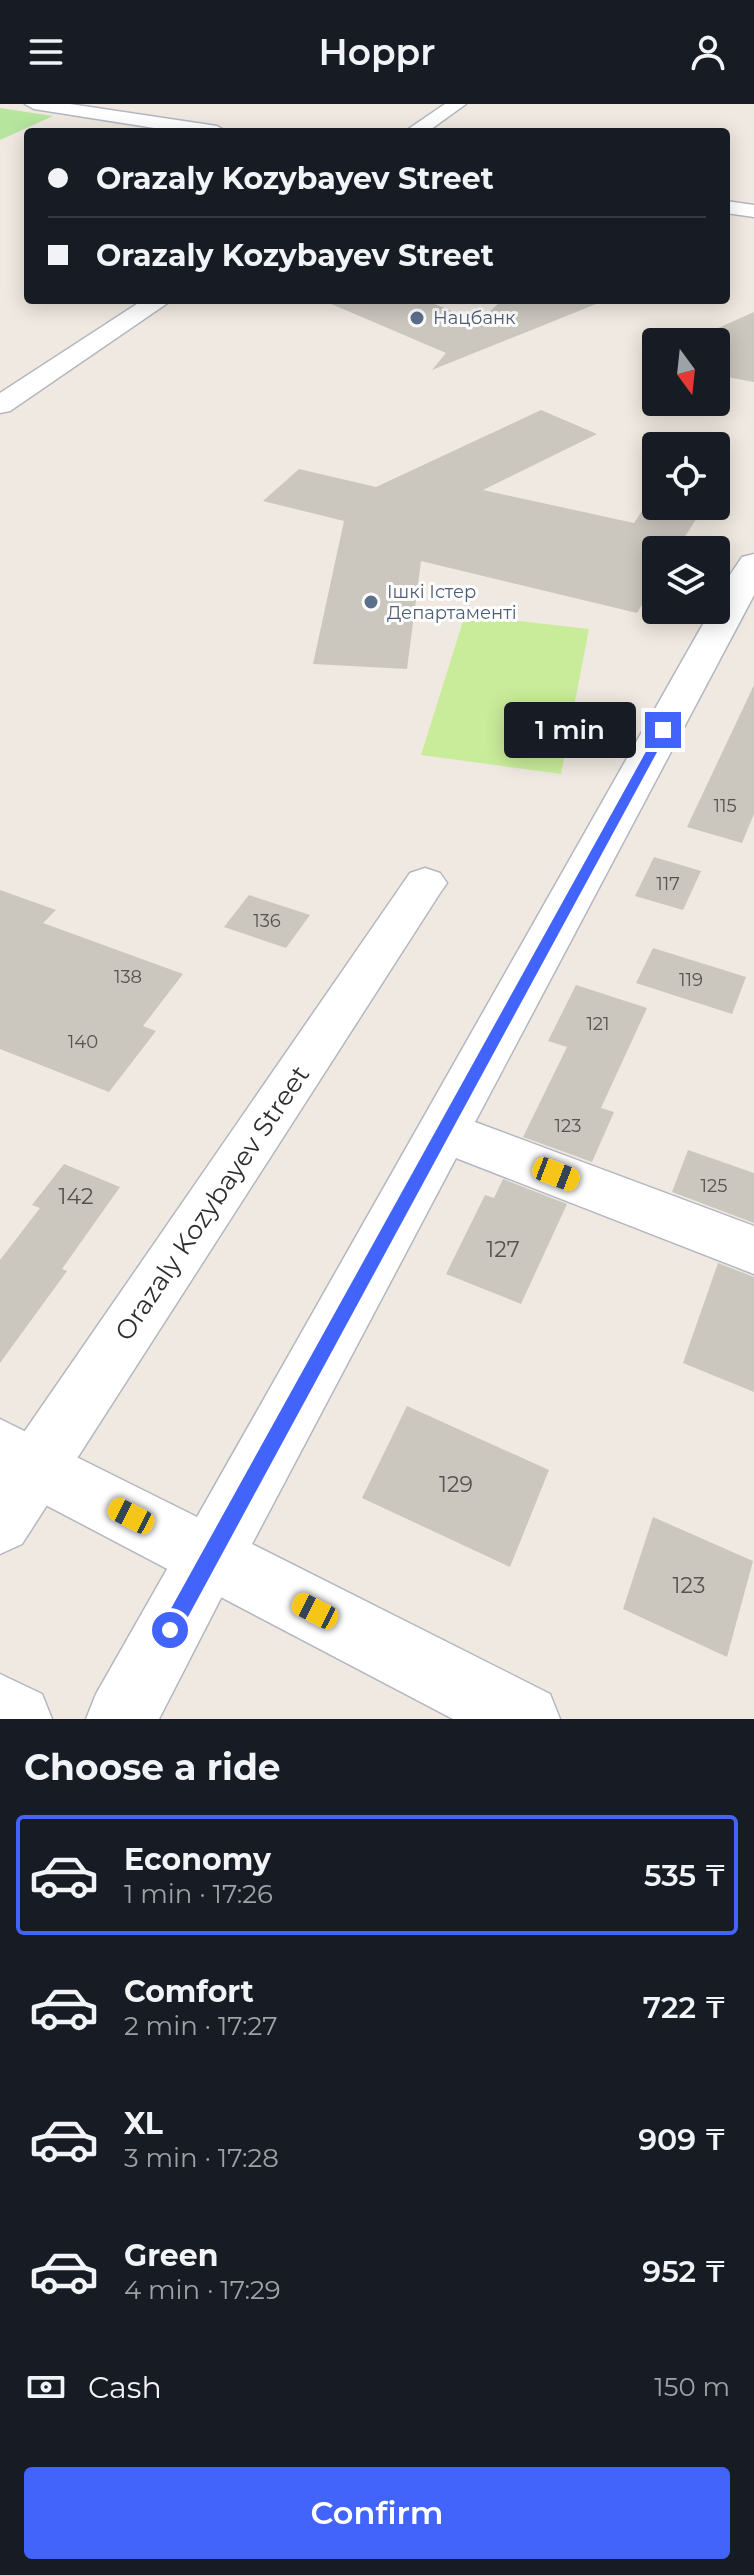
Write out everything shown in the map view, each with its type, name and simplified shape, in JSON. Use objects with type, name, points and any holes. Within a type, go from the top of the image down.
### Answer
[{"type":"street","points":[[34,104],[191,128]]},
{"type":"street","points":[[420,128],[457,104]]},
{"type":"street","points":[[730,208],[754,211]]},
{"type":"street","points":[[0,405],[154,304]]},
{"type":"street","points":[[121,1719],[443,1131],[738,626],[752,571]]},
{"type":"street","name":"Orazaly Kozybayev Street","points":[[0,1522],[18,1458],[425,883]]},
{"type":"street","points":[[443,1131],[754,1250]]},
{"type":"street","points":[[18,1458],[525,1719]]},
{"type":"street","points":[[0,1709],[17,1719]]},
{"type":"green space","points":[[0,108],[53,116],[24,128],[0,140]]},
{"type":"green space","points":[[465,615],[589,629],[561,774],[421,755]]},
{"type":"building","name":"Нацбанк","points":[[331,304],[435,304],[479,322],[498,304],[596,304],[432,370],[446,353]]},
{"type":"building","points":[[754,312],[754,382],[730,378],[730,328],[718,328]]},
{"type":"building","points":[[541,410],[597,434],[483,490],[634,523],[642,511],[642,520],[696,520],[685,536],[642,536],[642,605],[637,613],[421,561],[407,669],[313,664],[344,521],[263,501],[299,469],[376,487]]},
{"type":"building","points":[[754,685],[754,814],[742,843],[687,827]]},
{"type":"building","points":[[654,857],[701,871],[683,910],[635,896]]},
{"type":"building","points":[[0,890],[56,910],[43,923],[183,974],[143,1026],[156,1031],[109,1092],[0,1049]]},
{"type":"building","points":[[249,895],[310,915],[286,948],[224,927]]},
{"type":"building","points":[[653,948],[746,977],[732,1014],[636,983]]},
{"type":"building","points":[[576,985],[647,1008],[601,1108],[614,1112],[592,1162],[523,1137],[567,1047],[548,1041]]},
{"type":"building","points":[[688,1150],[754,1173],[754,1223],[672,1192]]},
{"type":"building","points":[[64,1164],[120,1187],[62,1269],[67,1271],[0,1363],[0,1260],[40,1208],[32,1205]]},
{"type":"building","points":[[503,1179],[567,1204],[521,1304],[446,1274],[485,1195],[494,1198]]},
{"type":"building","points":[[718,1263],[754,1277],[754,1392],[683,1363]]},
{"type":"building","points":[[407,1406],[549,1470],[510,1567],[362,1498]]},
{"type":"building","points":[[653,1517],[753,1561],[727,1657],[623,1609]]},
{"type":"place","name":"Нацбанк","points":[[417,318]]},
{"type":"place","name":"Ішкі Істер Департаменті","points":[[371,602]]},
{"type":"route","points":[[170,1630],[663,730]]}]
